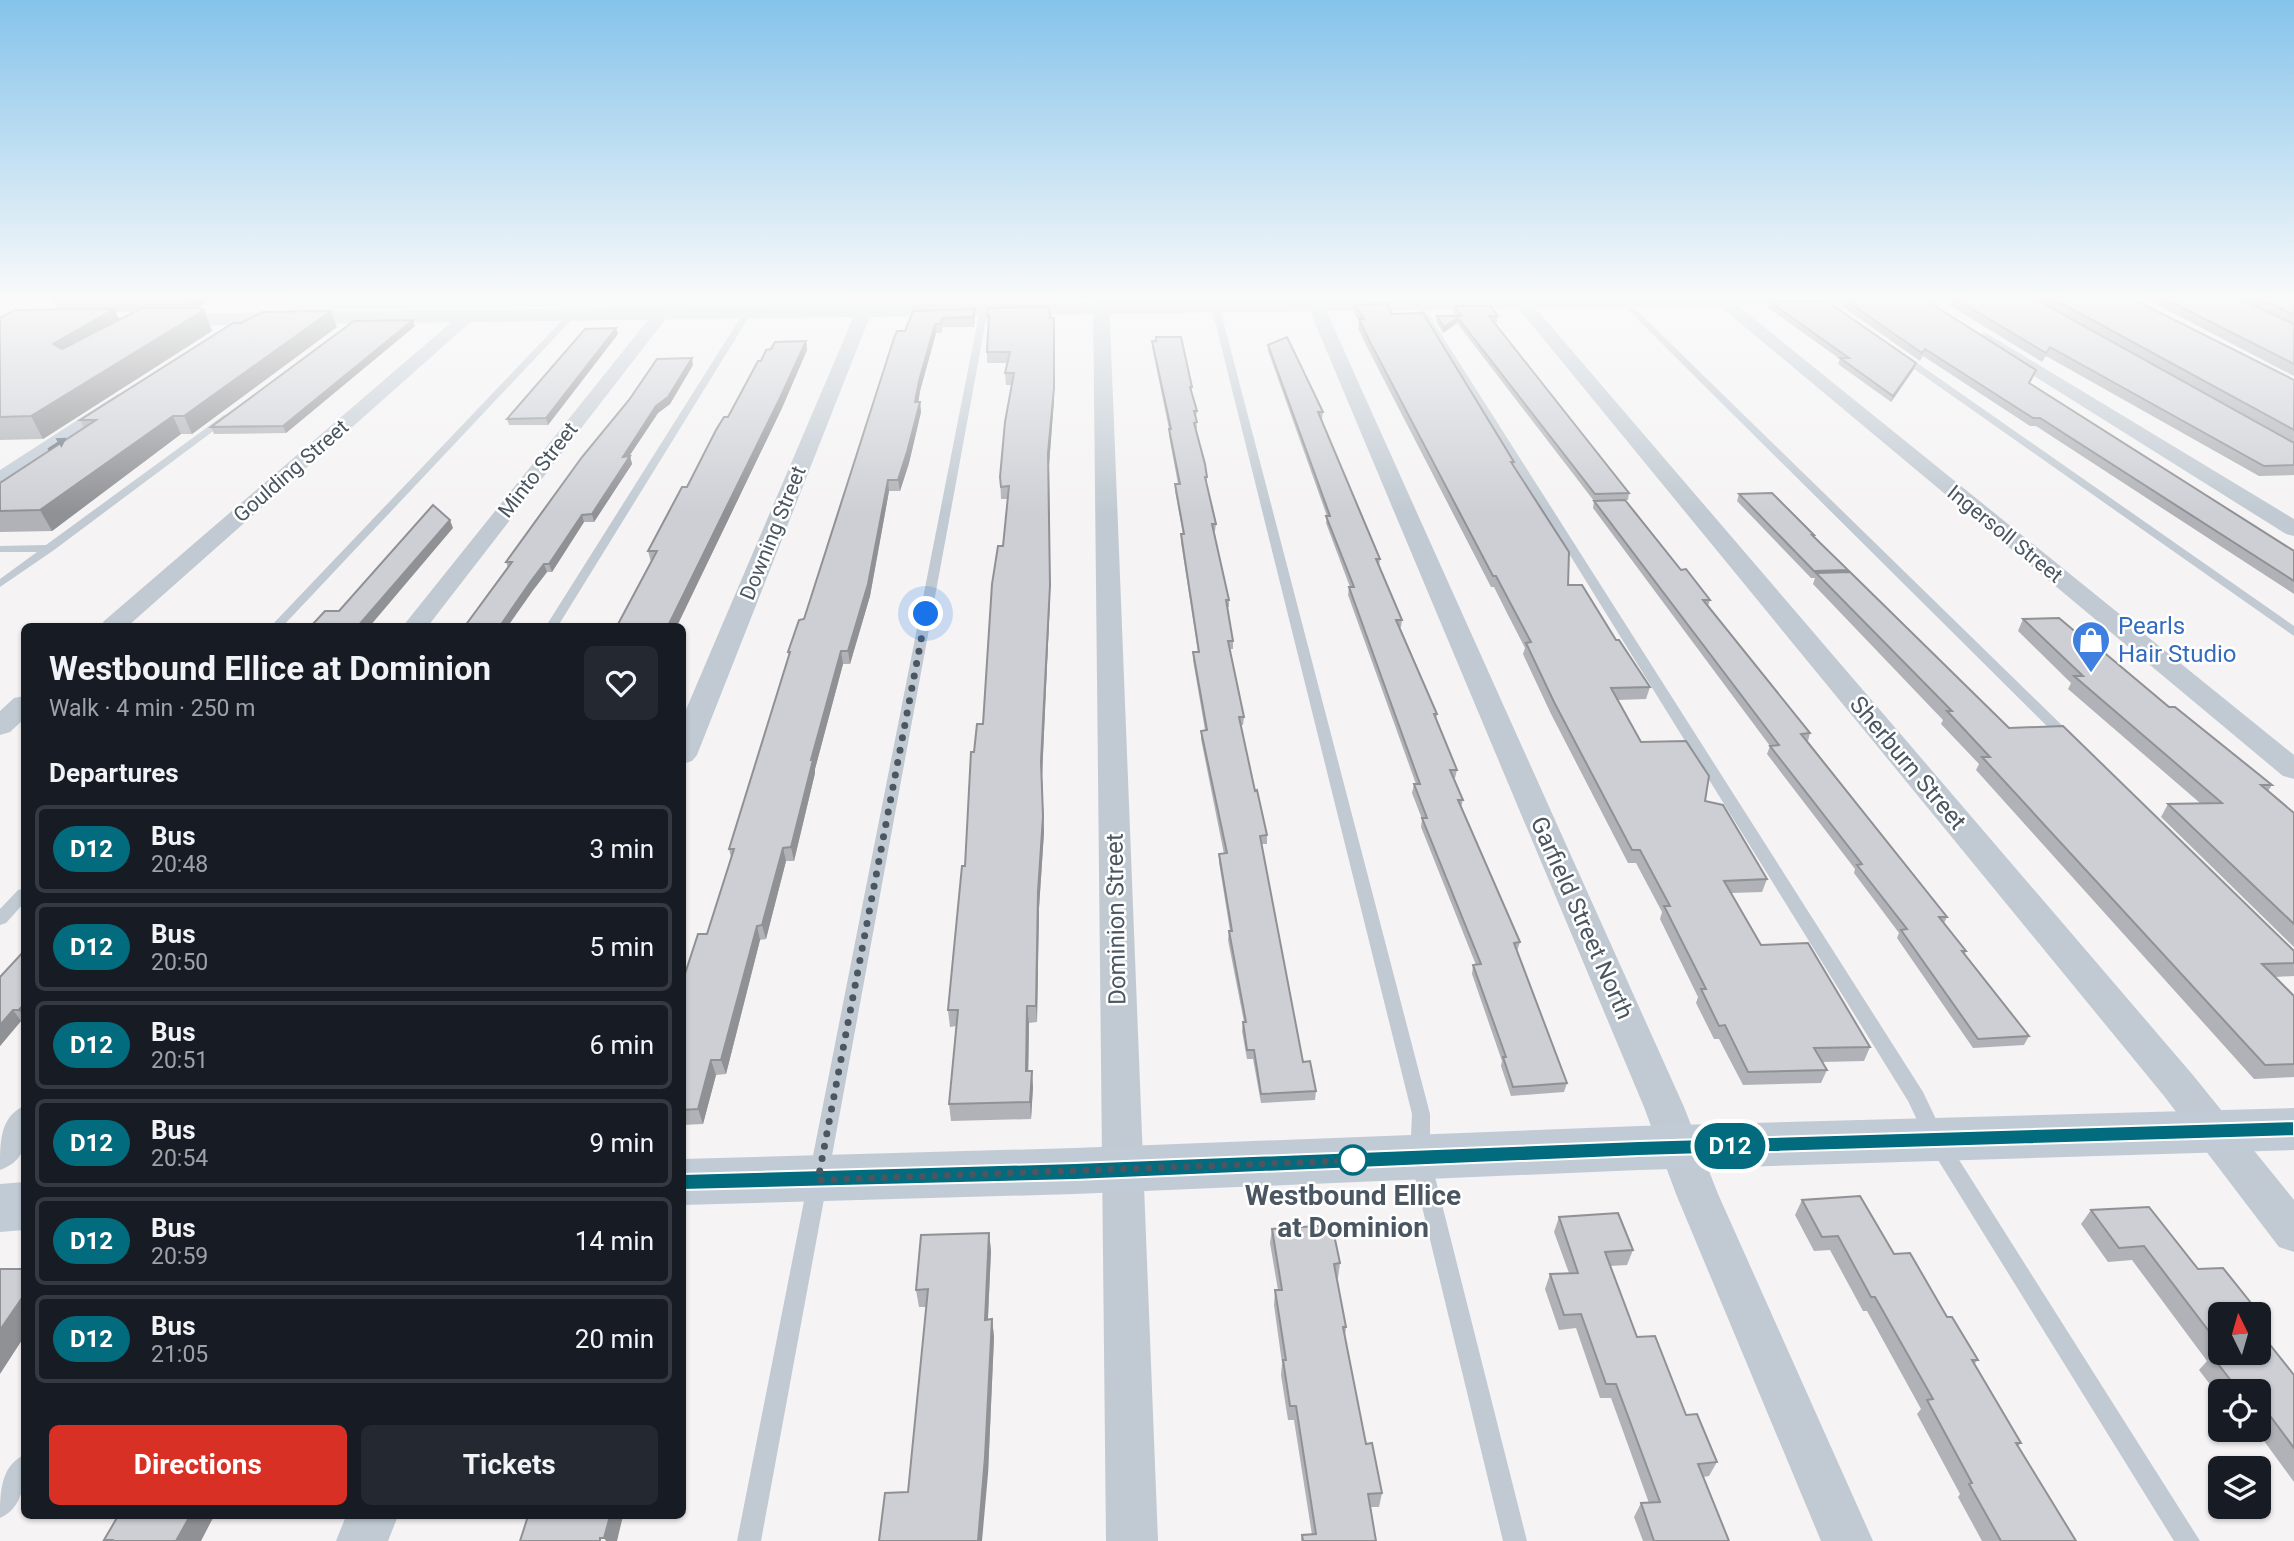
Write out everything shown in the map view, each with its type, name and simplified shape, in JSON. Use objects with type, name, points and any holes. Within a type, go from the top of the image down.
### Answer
[{"type":"main road","points":[[2,479],[146,387]]},
{"type":"main road","points":[[686,1182],[1122,1170],[1680,1147],[2294,1129]]},
{"type":"main road","points":[[0,1208],[21,1206]]},
{"type":"street","name":"Goulding Street","points":[[116,623],[407,369]]},
{"type":"street","name":"Minto Street","points":[[417,623],[618,369]]},
{"type":"street","name":"Downing Street","points":[[686,745],[840,369]]},
{"type":"street","name":"Dominion Street","points":[[1103,369],[1132,1541]]},
{"type":"street","name":"Garfield Street North","points":[[1343,369],[1680,1147],[1847,1541]]},
{"type":"street","name":"Sherburn Street","points":[[1577,369],[2178,1085],[2294,1233]]},
{"type":"street","name":"Ingersoll Street","points":[[1804,369],[2294,770]]},
{"type":"street","points":[[2036,369],[2294,529]]},
{"type":"street","points":[[0,726],[21,707]]},
{"type":"street","points":[[0,1153],[21,1126]]},
{"type":"street","points":[[362,1541],[371,1519]]},
{"type":"lane","points":[[280,623],[521,369]]},
{"type":"lane","points":[[554,623],[712,369]]},
{"type":"lane","points":[[749,1541],[973,369]]},
{"type":"lane","points":[[1231,369],[1421,1114],[1420,1157],[1515,1541]]},
{"type":"lane","points":[[1456,369],[1916,1097],[1937,1141],[2188,1541]]},
{"type":"lane","points":[[1690,369],[2076,747]]},
{"type":"lane","points":[[1921,369],[2294,632]]},
{"type":"lane","points":[[0,584],[239,408]]},
{"type":"lane","points":[[0,549],[50,548]]},
{"type":"lane","points":[[0,574],[14,574]]},
{"type":"lane","points":[[0,919],[21,897]]},
{"type":"lane","points":[[0,1506],[21,1472]]},
{"type":"building","points":[[0,369],[108,369],[31,416],[0,417]]},
{"type":"building","points":[[161,369],[250,369],[184,416],[173,416],[40,510],[0,511],[0,483],[96,420],[80,420]]},
{"type":"building","points":[[289,369],[353,369],[283,426],[211,427]]},
{"type":"building","points":[[550,369],[584,369],[546,418],[507,419]]},
{"type":"building","points":[[650,369],[685,369],[668,397],[656,406],[623,457],[630,456],[592,514],[582,515],[549,564],[544,564],[502,623],[467,623],[512,562],[506,562],[582,457],[629,400]]},
{"type":"building","points":[[754,369],[793,369],[669,623],[619,623],[657,551],[648,551],[682,487],[687,487],[716,430],[724,417],[728,417]]},
{"type":"building","points":[[884,369],[922,369],[915,402],[920,402],[907,452],[898,480],[888,480],[868,584],[848,651],[841,651],[811,760],[791,847],[783,848],[762,925],[757,926],[721,1060],[711,1060],[698,1109],[686,1110],[686,971],[698,934],[707,934],[734,849],[729,849],[788,652],[799,620],[804,619]]},
{"type":"building","points":[[1006,369],[1054,369],[1048,453],[1050,585],[1041,762],[1043,816],[1038,892],[1036,1006],[1027,1006],[1026,1071],[1032,1071],[1030,1102],[949,1104],[958,1010],[948,1010],[962,866],[965,866],[971,752],[974,752],[977,724],[983,724],[992,584],[998,546],[1003,546],[1009,486],[1001,487],[1000,477],[1005,422],[1014,373],[1005,373]]},
{"type":"building","points":[[1158,369],[1188,369],[1197,411],[1194,411],[1197,422],[1194,423],[1205,464],[1205,477],[1216,524],[1212,524],[1229,600],[1226,600],[1233,641],[1228,641],[1244,717],[1239,717],[1267,835],[1260,836],[1303,1062],[1310,1061],[1316,1091],[1261,1094],[1254,1050],[1247,1050],[1243,1022],[1246,1022],[1229,931],[1232,931],[1219,854],[1227,853],[1201,731],[1207,730],[1193,652],[1199,652],[1181,534],[1184,534],[1175,484],[1180,484]]},
{"type":"building","points":[[1277,369],[1302,369],[1323,412],[1318,412],[1380,559],[1376,559],[1402,620],[1396,620],[1437,714],[1434,714],[1457,770],[1450,770],[1463,800],[1458,800],[1520,942],[1514,943],[1567,1083],[1513,1087],[1503,1057],[1506,1057],[1473,965],[1481,964],[1422,818],[1427,818],[1414,784],[1420,784],[1349,587],[1354,587],[1326,516],[1330,516]]},
{"type":"building","points":[[1384,369],[1457,369],[1514,462],[1511,462],[1569,552],[1568,585],[1582,585],[1616,640],[1619,640],[1650,687],[1611,688],[1641,742],[1686,741],[1709,776],[1705,801],[1723,805],[1767,879],[1724,881],[1761,945],[1808,943],[1870,1047],[1814,1048],[1827,1070],[1748,1072],[1725,1025],[1719,1026],[1701,989],[1706,989],[1664,906],[1670,906],[1640,850],[1632,850],[1554,702],[1526,643],[1531,642],[1496,576],[1493,576]]},
{"type":"building","points":[[1498,369],[1531,369],[1629,493],[1595,494]]},
{"type":"building","points":[[1855,369],[1912,369],[1893,396]]},
{"type":"building","points":[[1956,369],[2034,369],[2029,383],[2294,551],[2294,581],[2040,418],[2033,418]]},
{"type":"building","points":[[2089,369],[2161,369],[2294,443],[2294,465],[2264,466]]},
{"type":"building","points":[[2182,369],[2272,369],[2294,380],[2294,430]]},
{"type":"building","points":[[1772,493],[1848,570],[1814,571],[1739,494]]},
{"type":"building","points":[[1625,500],[1681,570],[1686,569],[1710,600],[1703,600],[1810,733],[1801,734],[1947,917],[1939,917],[1966,951],[1962,951],[2029,1036],[1978,1039],[1901,930],[1907,929],[1857,865],[1862,864],[1770,746],[1779,745],[1594,501]]},
{"type":"building","points":[[433,505],[450,520],[361,623],[314,623],[325,611],[339,611]]},
{"type":"building","points":[[1850,572],[2009,728],[2063,726],[2294,951],[2294,963],[2262,964],[2294,996],[2294,1064],[2265,1065],[1982,757],[1990,757],[1947,711],[1952,711],[1816,573]]},
{"type":"building","points":[[2059,618],[2169,707],[2175,707],[2272,785],[2261,785],[2294,813],[2294,924],[2168,804],[2222,803],[2074,676],[2083,676],[2023,619]]},
{"type":"building","points":[[21,954],[21,1008],[13,1010],[0,1025],[0,977]]},
{"type":"building","points":[[1860,1196],[1894,1254],[1910,1253],[1947,1317],[1952,1317],[1978,1360],[1972,1360],[2021,1443],[2016,1443],[2076,1541],[2001,1541],[1927,1400],[1933,1399],[1875,1297],[1871,1297],[1838,1236],[1822,1237],[1802,1200]]},
{"type":"building","points":[[2149,1207],[2198,1269],[2223,1268],[2250,1302],[2208,1302],[2208,1330],[2144,1246],[2119,1248],[2091,1210]]},
{"type":"building","points":[[1618,1213],[1633,1250],[1605,1252],[1637,1337],[1655,1336],[1686,1415],[1697,1414],[1717,1462],[1698,1464],[1729,1541],[1654,1541],[1641,1503],[1660,1502],[1616,1384],[1606,1384],[1581,1314],[1564,1315],[1550,1274],[1578,1273],[1559,1217]]},
{"type":"building","points":[[1332,1225],[1340,1263],[1334,1264],[1346,1327],[1343,1327],[1366,1444],[1372,1443],[1382,1493],[1368,1494],[1376,1541],[1303,1541],[1302,1535],[1316,1534],[1296,1406],[1290,1406],[1283,1360],[1286,1360],[1275,1290],[1282,1290],[1272,1229]]},
{"type":"building","points":[[989,1233],[985,1320],[992,1319],[978,1541],[879,1541],[885,1493],[908,1492],[928,1289],[916,1290],[921,1235]]},
{"type":"building","points":[[0,1269],[21,1269],[21,1299],[0,1330]]},
{"type":"building","points":[[2272,1347],[2294,1375],[2294,1448],[2271,1417],[2271,1379],[2230,1379],[2219,1365],[2272,1365]]},
{"type":"building","points":[[116,1519],[188,1519],[176,1541],[104,1540]]},
{"type":"building","points":[[527,1519],[609,1519],[604,1538],[600,1538],[600,1541],[520,1541]]},
{"type":"bus line","name":"D12","points":[[686,1182],[1075,1171],[1639,1148],[2294,1129]]},
{"type":"place","name":"Pearls Hair Studio","points":[[2091,674]]},
{"type":"place","name":"Westbound Ellice at Dominion","points":[[1353,1160]]},
{"type":"route","points":[[926,614],[818,1180],[1366,1160],[1353,1160]]}]
